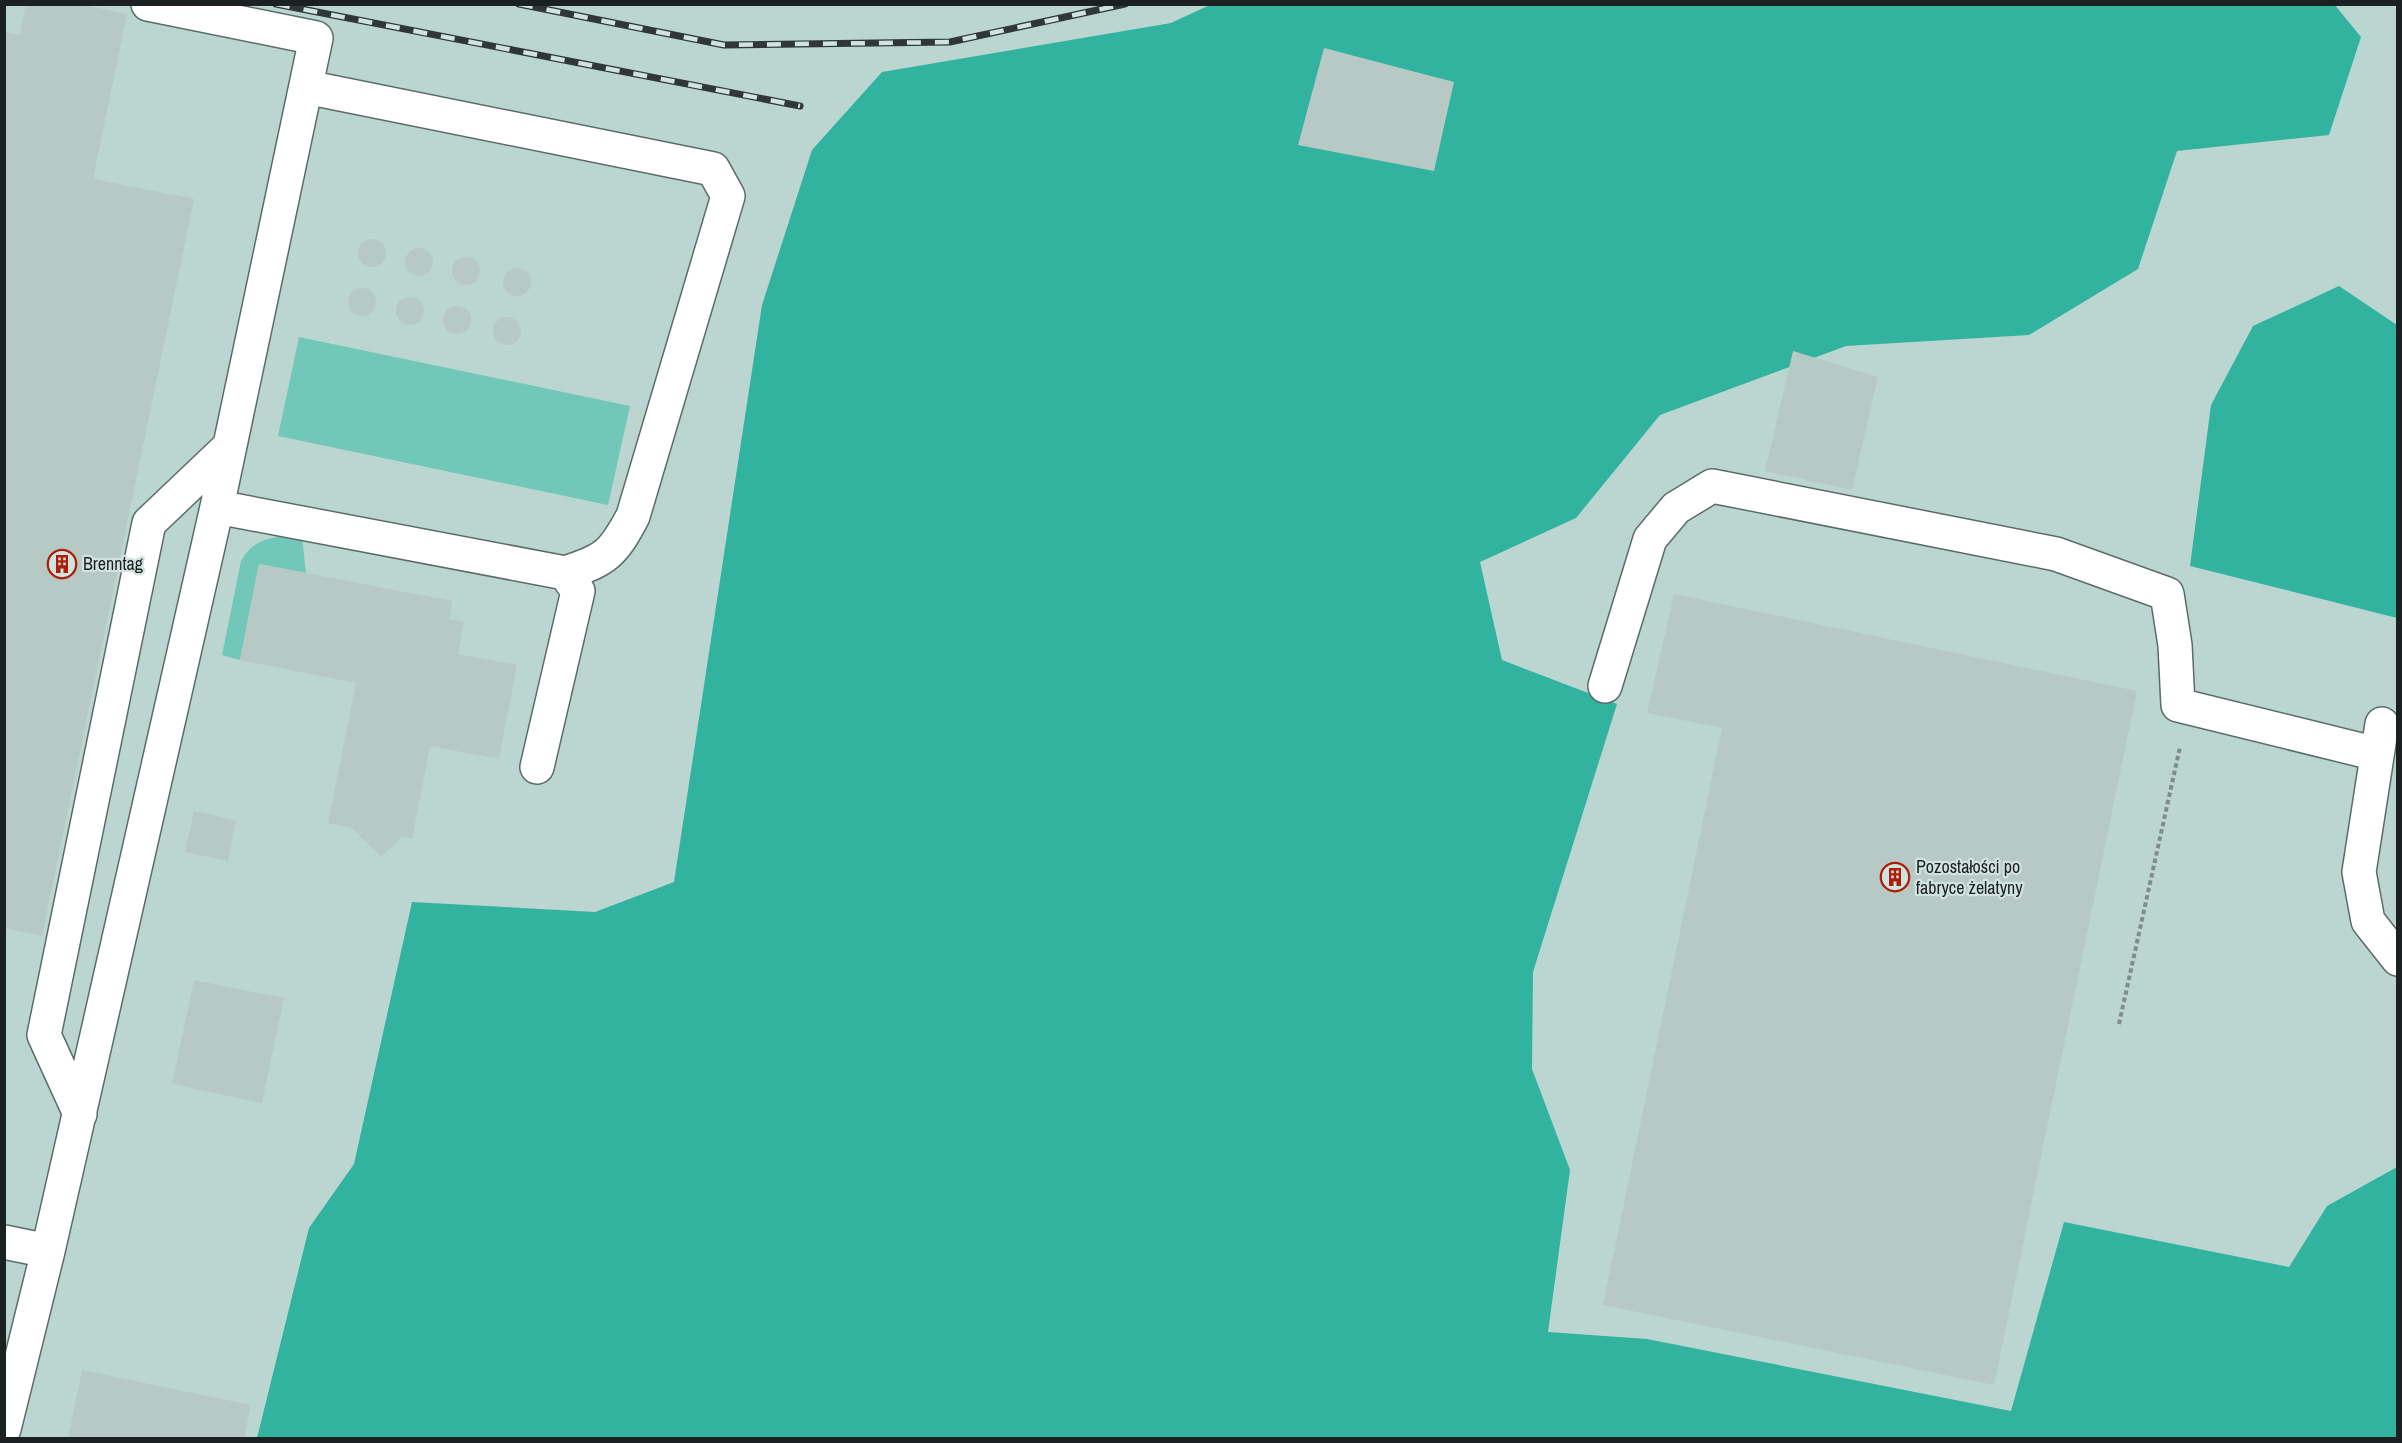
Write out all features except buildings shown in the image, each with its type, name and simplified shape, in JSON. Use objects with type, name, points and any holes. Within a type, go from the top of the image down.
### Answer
[{"type":"lane","points":[[4,1429],[80,1114],[217,507],[316,38],[148,4]]},
{"type":"lane","points":[[217,507],[565,573],[594,564],[618,544],[633,516],[728,196],[712,169],[306,87]]},
{"type":"lane","points":[[80,1114],[44,1035],[149,523],[230,446]]},
{"type":"lane","points":[[1605,686],[1650,539],[1676,508],[1712,486],[2056,554],[2167,594],[2175,645],[2178,705],[2379,739],[2359,872],[2368,921],[2397,959]]},
{"type":"lane","points":[[537,767],[578,591],[565,573]]},
{"type":"lane","points":[[4,1242],[48,1251]]},
{"type":"path","points":[[2119,1024],[2189,708]]},
{"type":"shaded area","points":[[5,5],[2397,5],[2397,1438],[5,1438]]},
{"type":"green space","points":[[1212,4],[2334,4],[2361,37],[2329,135],[2177,151],[2138,269],[2029,335],[1846,346],[1660,415],[1576,518],[1480,562],[1502,660],[1617,704],[1533,972],[1532,1069],[1570,1170],[1548,1332],[1647,1339],[2011,1411],[2064,1222],[2289,1267],[2327,1206],[2397,1167],[2397,1438],[257,1438],[309,1228],[354,1164],[412,902],[595,912],[674,882],[762,305],[812,150],[882,72],[1171,23]]},
{"type":"green space","points":[[2339,286],[2397,325],[2397,618],[2190,566],[2211,405],[2253,326]]},
{"type":"green space","points":[[299,337],[630,406],[608,505],[278,436]]},
{"type":"green space","points":[[286,536],[302,537],[306,573],[259,564],[240,660],[222,655],[241,561],[250,549],[260,542]]},
{"type":"railway","points":[[276,4],[800,106]]},
{"type":"railway","points":[[519,4],[724,45],[950,42],[1125,4]]},
{"type":"place","name":"Brenntag","points":[[62,564]]},
{"type":"place","name":"Pozostałości po fabryce żelatyny","points":[[1895,877]]}]
